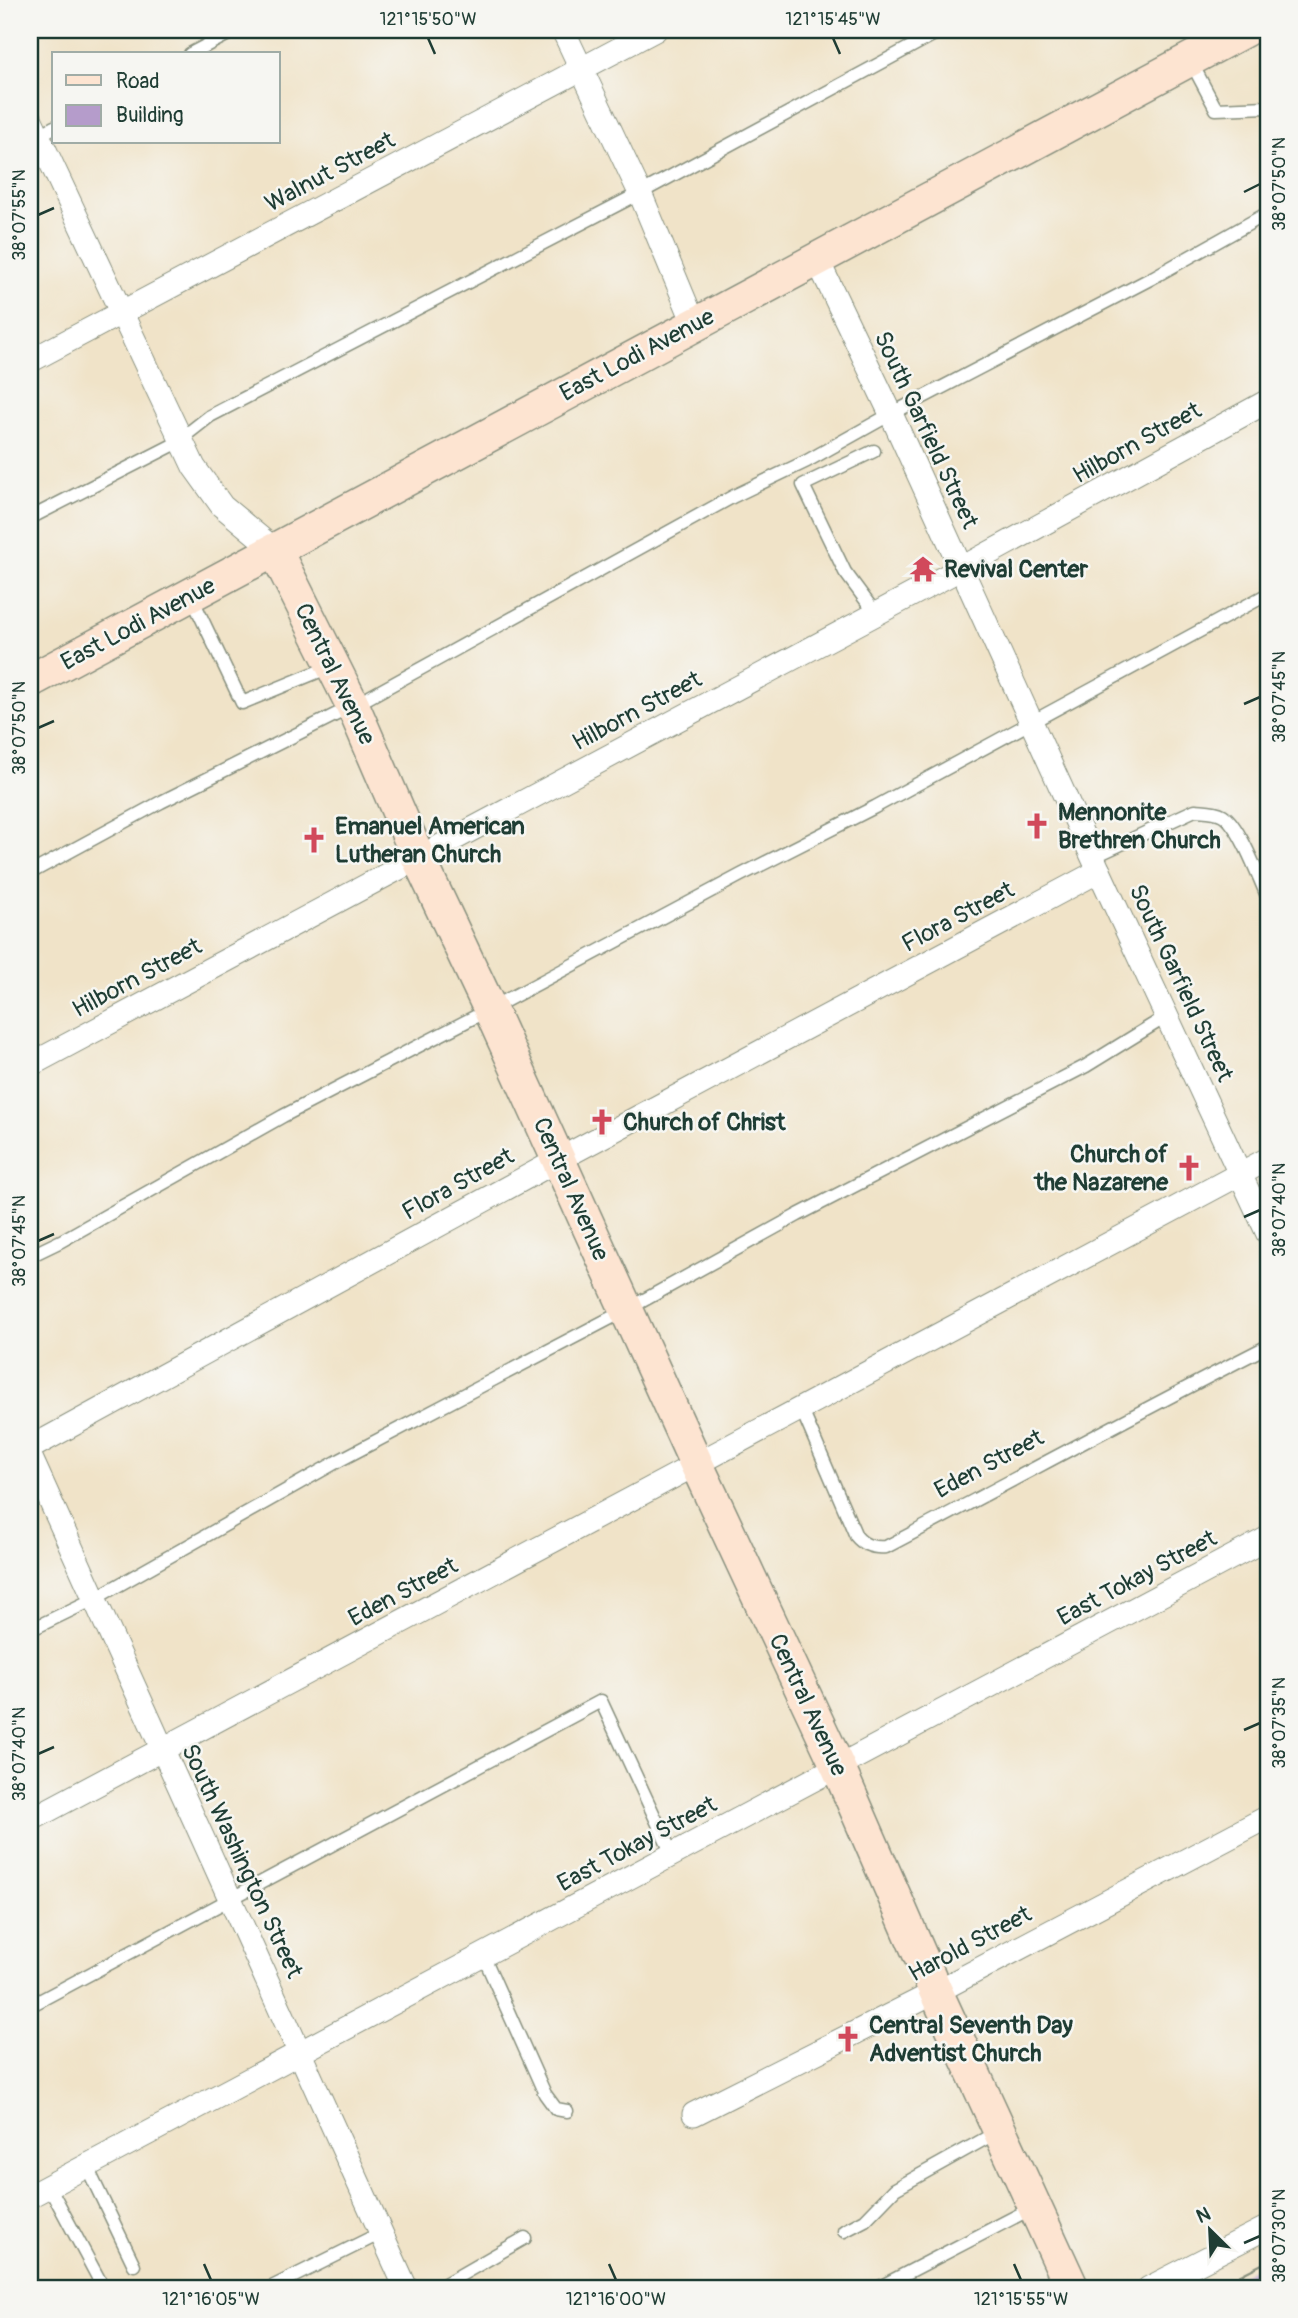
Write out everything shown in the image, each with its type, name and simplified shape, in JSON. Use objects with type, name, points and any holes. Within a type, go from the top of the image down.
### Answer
[{"type":"street","points":[[563,30],[640,194],[694,323]]},
{"type":"street","name":"Walnut Street","points":[[30,361],[654,30]]},
{"type":"street","name":"East Lodi Avenue","points":[[30,681],[1245,30]]},
{"type":"street","name":"Central Avenue","points":[[38,131],[194,467],[222,506],[275,550],[353,706],[418,857],[838,1767],[936,1992],[1072,2288]]},
{"type":"street","name":"South Garfield Street","points":[[817,259],[1268,1234]]},
{"type":"street","name":"Hilborn Street","points":[[30,1065],[962,568],[1268,401]]},
{"type":"street","name":"Flora Street","points":[[30,1448],[1096,864]]},
{"type":"street","name":"Eden Street","points":[[30,1820],[1268,1159]]},
{"type":"street","name":"South Washington Street","points":[[30,1456],[406,2288]]},
{"type":"street","name":"East Tokay Street","points":[[39,2191],[1268,1538]]},
{"type":"street","name":"Harold Street","points":[[694,2114],[936,1992],[1268,1817]]},
{"type":"street","points":[[1149,2288],[1268,2227]]},
{"type":"lane","points":[[194,52],[236,30]]},
{"type":"lane","points":[[30,518],[173,445],[210,415],[640,194],[942,30]]},
{"type":"lane","points":[[1190,59],[1216,109],[1268,107]]},
{"type":"lane","points":[[30,873],[161,802],[353,706],[734,496],[807,461],[891,414],[1153,278],[1268,213]]},
{"type":"lane","points":[[874,451],[803,485],[845,572],[876,614]]},
{"type":"lane","points":[[30,1256],[283,1116],[875,807],[1268,594]]},
{"type":"lane","points":[[190,595],[242,703],[332,666]]},
{"type":"lane","points":[[1096,864],[1195,810],[1211,811],[1224,816],[1237,831],[1268,898]]},
{"type":"lane","points":[[30,1630],[94,1599],[340,1460],[626,1310],[798,1215],[1087,1066],[1167,1016]]},
{"type":"lane","name":"Eden Street","points":[[801,1409],[856,1536],[861,1542],[875,1548],[886,1547],[1268,1346]]},
{"type":"lane","points":[[30,2006],[601,1701],[673,1854]]},
{"type":"lane","points":[[483,1955],[545,2094],[556,2109],[567,2111]]},
{"type":"lane","points":[[844,2231],[865,2220],[895,2189],[999,2131]]},
{"type":"lane","points":[[86,2165],[134,2265]]},
{"type":"lane","points":[[39,2191],[103,2287]]},
{"type":"lane","points":[[878,2288],[1034,2207]]},
{"type":"lane","points":[[270,2288],[381,2233]]},
{"type":"lane","points":[[438,2288],[525,2238]]},
{"type":"building","points":[[1268,2261],[1268,2288],[1215,2288]]},
{"type":"place","name":"Revival Center","points":[[923,569]]},
{"type":"place","name":"Mennonite Brethren Church","points":[[1037,826]]},
{"type":"place","name":"Emanuel American Lutheran Church","points":[[314,840]]},
{"type":"place","name":"Church of Christ","points":[[602,1122]]},
{"type":"place","name":"Church of the Nazarene","points":[[1189,1168]]},
{"type":"place","name":"Central Seventh Day Adventist Church","points":[[848,2039]]}]
